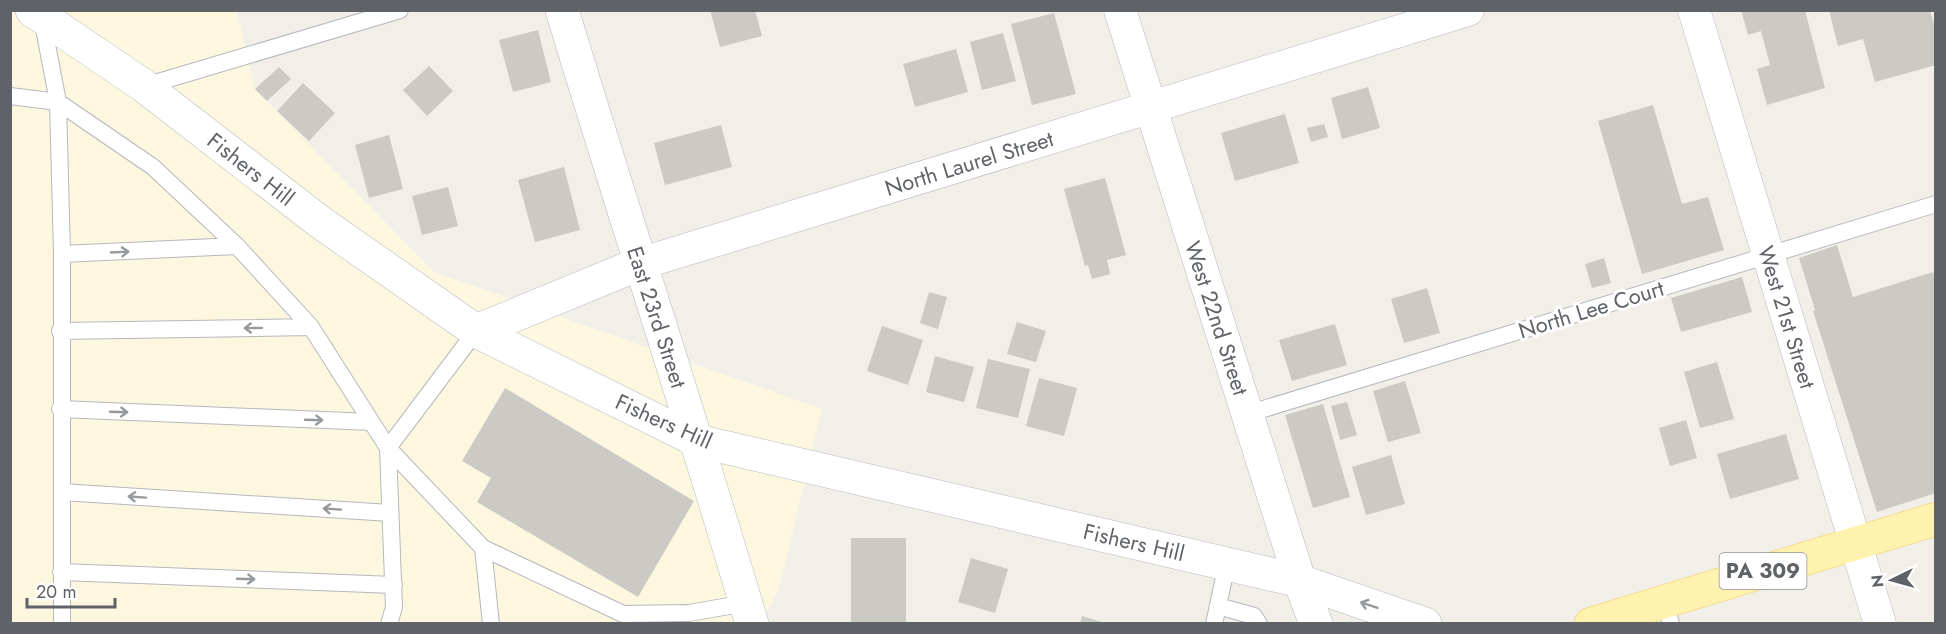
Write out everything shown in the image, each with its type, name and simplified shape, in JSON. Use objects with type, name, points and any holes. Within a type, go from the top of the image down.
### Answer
[{"type":"main road","name":"East 23rd Street","points":[[562,10],[639,264],[698,441],[749,613]]},
{"type":"main road","name":"Fishers Hill","points":[[37,14],[144,87],[320,222],[476,331],[698,441],[1300,581],[1425,624]]},
{"type":"main road","name":"North Laurel Street","points":[[476,331],[639,264]]},
{"type":"main road","name":"PA 309","points":[[1591,624],[1668,612],[1856,543],[1935,519]]},
{"type":"main road","name":"West 22nd Street","points":[[1300,581],[1316,624]]},
{"type":"street","name":"West 22nd Street","points":[[1120,10],[1300,581]]},
{"type":"street","name":"North Laurel Street","points":[[639,264],[1468,10]]},
{"type":"street","name":"West 21st Street","points":[[1694,10],[1880,624]]},
{"type":"lane","points":[[144,87],[400,10]]},
{"type":"lane","points":[[37,14],[58,102],[62,254],[60,332],[62,624]]},
{"type":"lane","points":[[10,96],[58,102],[153,167],[237,246],[311,327],[388,448],[483,548],[623,614],[691,618],[749,613]]},
{"type":"lane","name":"North Lee Court","points":[[1247,414],[1935,204]]},
{"type":"lane","points":[[62,254],[237,246]]},
{"type":"lane","points":[[60,332],[311,327]]},
{"type":"lane","points":[[389,624],[394,607],[394,585],[388,448],[476,331]]},
{"type":"lane","points":[[60,409],[371,422]]},
{"type":"lane","points":[[62,492],[390,513]]},
{"type":"lane","points":[[483,548],[491,624]]},
{"type":"lane","points":[[1214,624],[1227,564]]},
{"type":"lane","points":[[61,572],[394,585]]},
{"type":"lane","points":[[1218,606],[1254,616],[1259,624]]},
{"type":"shaded area","points":[[10,11],[237,11],[255,89],[434,272],[822,409],[778,592],[760,623],[11,623]]},
{"type":"building","points":[[710,10],[755,10],[762,36],[720,47]]},
{"type":"building","points":[[1741,10],[1805,10],[1825,88],[1767,105],[1757,69],[1770,65],[1761,31],[1748,35]]},
{"type":"building","points":[[1829,10],[1930,10],[1936,31],[1936,65],[1875,82],[1863,39],[1838,46]]},
{"type":"building","points":[[1054,13],[1076,94],[1032,105],[1011,24]]},
{"type":"building","points":[[538,30],[551,82],[513,92],[499,40]]},
{"type":"building","points":[[1003,33],[1016,81],[982,90],[970,42]]},
{"type":"building","points":[[956,49],[968,92],[915,107],[903,64]]},
{"type":"building","points":[[429,66],[453,91],[427,116],[403,90]]},
{"type":"building","points":[[279,67],[291,79],[267,101],[255,89]]},
{"type":"building","points":[[303,83],[335,113],[309,141],[277,111]]},
{"type":"building","points":[[1368,87],[1380,128],[1342,139],[1331,98]]},
{"type":"building","points":[[1653,105],[1682,204],[1708,197],[1724,250],[1642,274],[1598,121]]},
{"type":"building","points":[[1285,114],[1299,163],[1235,181],[1221,133]]},
{"type":"building","points":[[1324,124],[1328,137],[1311,142],[1307,128]]},
{"type":"building","points":[[721,125],[732,167],[665,185],[654,143]]},
{"type":"building","points":[[389,135],[403,189],[369,198],[355,145]]},
{"type":"building","points":[[564,167],[580,230],[535,242],[518,180]]},
{"type":"building","points":[[1105,178],[1126,255],[1107,260],[1110,274],[1092,279],[1088,265],[1085,266],[1064,189]]},
{"type":"building","points":[[448,187],[458,226],[422,235],[412,196]]},
{"type":"building","points":[[1837,245],[1853,297],[1933,272],[1936,281],[1936,493],[1877,512],[1813,311],[1815,310],[1799,258]]},
{"type":"building","points":[[1604,258],[1611,283],[1592,288],[1585,264]]},
{"type":"building","points":[[1742,277],[1752,312],[1681,332],[1671,298]]},
{"type":"building","points":[[1427,288],[1440,333],[1404,343],[1391,299]]},
{"type":"building","points":[[929,292],[947,297],[938,329],[920,323]]},
{"type":"building","points":[[1017,322],[1046,331],[1036,362],[1007,354]]},
{"type":"building","points":[[1335,324],[1347,365],[1292,381],[1279,340]]},
{"type":"building","points":[[882,326],[923,340],[908,385],[867,371]]},
{"type":"building","points":[[935,356],[974,367],[964,402],[926,392]]},
{"type":"building","points":[[988,359],[1030,369],[1018,418],[976,408]]},
{"type":"building","points":[[1717,362],[1734,419],[1700,428],[1684,372]]},
{"type":"building","points":[[1039,378],[1077,388],[1064,436],[1026,426]]},
{"type":"building","points":[[1405,381],[1421,433],[1388,442],[1373,391]]},
{"type":"building","points":[[505,388],[694,501],[638,597],[477,502],[491,478],[462,461]]},
{"type":"building","points":[[1347,402],[1357,435],[1340,440],[1331,406]]},
{"type":"building","points":[[1323,404],[1350,497],[1313,508],[1285,415]]},
{"type":"building","points":[[1686,420],[1697,458],[1670,466],[1659,428]]},
{"type":"building","points":[[1786,434],[1799,479],[1730,499],[1717,454]]},
{"type":"building","points":[[1391,455],[1405,504],[1366,515],[1352,467]]},
{"type":"building","points":[[851,538],[906,538],[906,624],[851,624]]},
{"type":"building","points":[[971,558],[1008,569],[995,613],[958,602]]},
{"type":"building","points":[[1082,616],[1105,623],[1105,624],[1080,624]]}]
